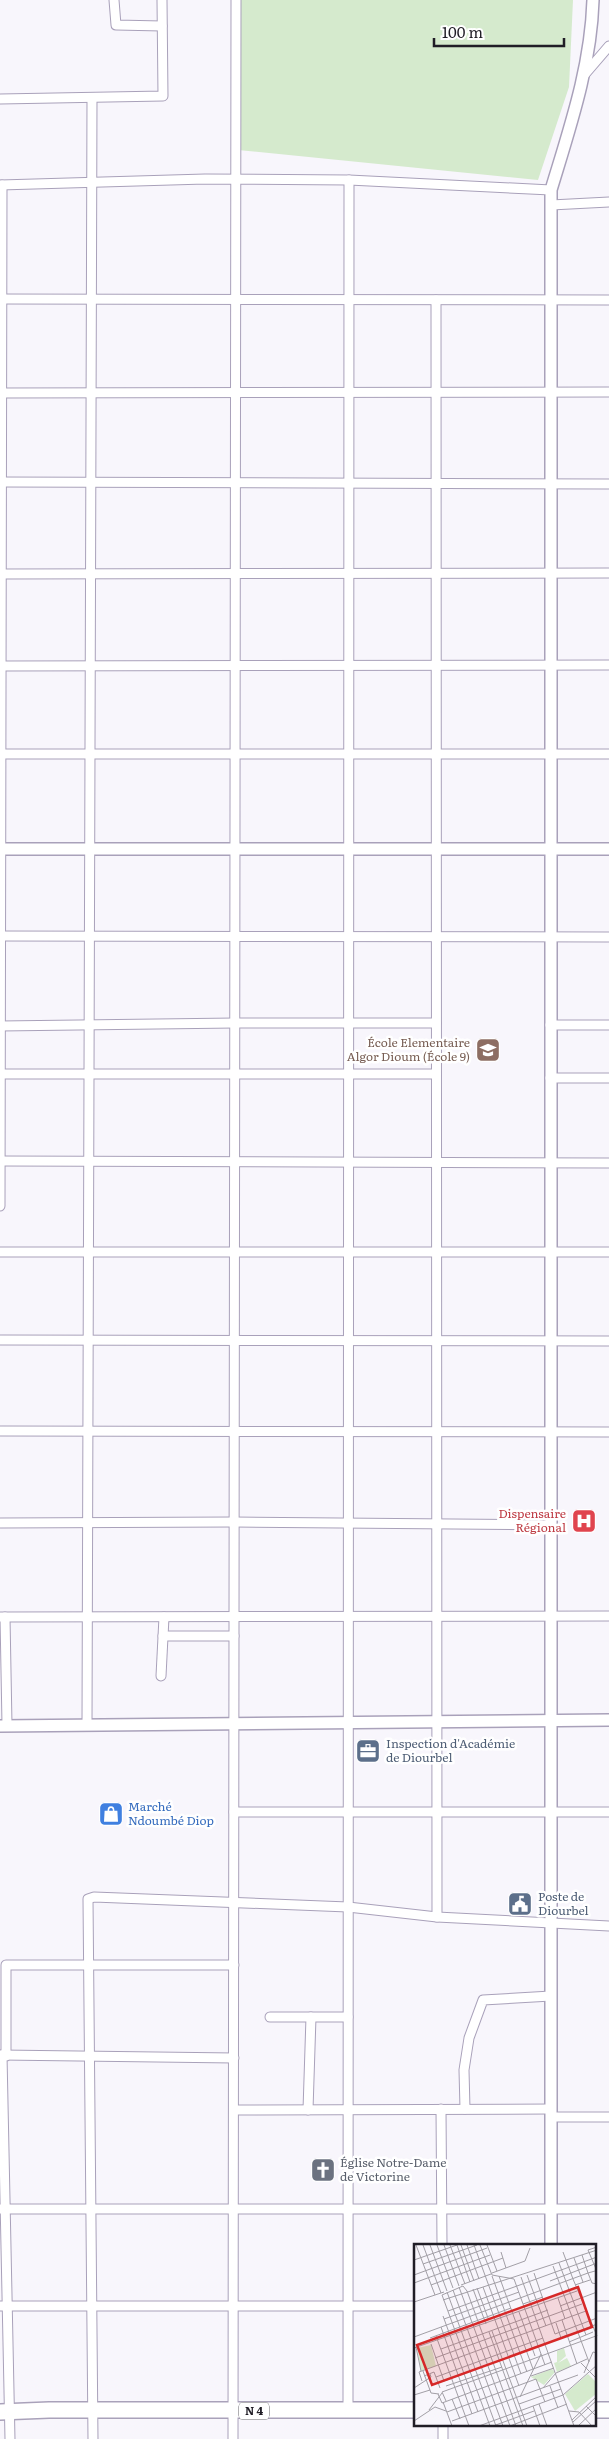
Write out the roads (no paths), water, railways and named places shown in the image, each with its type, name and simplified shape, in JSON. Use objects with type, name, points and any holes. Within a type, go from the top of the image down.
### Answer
[{"type":"main road","name":"N 4","points":[[4,2412],[414,2410]]},
{"type":"main road","points":[[596,2410],[609,2410]]},
{"type":"street","points":[[114,0],[116,25],[162,26]]},
{"type":"street","points":[[0,99],[163,96],[162,0]]},
{"type":"street","points":[[233,2439],[236,0]]},
{"type":"street","points":[[551,2244],[549,301],[551,190],[585,74],[593,24],[594,0]]},
{"type":"street","points":[[585,74],[609,46]]},
{"type":"street","points":[[87,1725],[92,98]]},
{"type":"street","points":[[0,1206],[1,185],[236,180],[349,180],[551,190]]},
{"type":"street","points":[[348,2410],[349,180]]},
{"type":"street","points":[[551,205],[609,202]]},
{"type":"street","points":[[1,299],[236,300],[350,298],[609,300]]},
{"type":"street","points":[[436,300],[437,1918]]},
{"type":"street","points":[[1,393],[609,392]]},
{"type":"street","points":[[1,482],[609,484]]},
{"type":"street","points":[[1,574],[609,573]]},
{"type":"street","points":[[1,666],[609,665]]},
{"type":"street","points":[[0,754],[609,754]]},
{"type":"street","points":[[0,849],[609,849]]},
{"type":"street","points":[[0,936],[609,937]]},
{"type":"street","points":[[0,1026],[436,1023]]},
{"type":"street","points":[[550,1025],[609,1025]]},
{"type":"street","points":[[0,1074],[436,1074]]},
{"type":"street","points":[[550,1078],[609,1078]]},
{"type":"street","points":[[0,1161],[609,1163]]},
{"type":"street","points":[[0,1252],[609,1252]]},
{"type":"street","points":[[0,1340],[609,1342]]},
{"type":"street","points":[[0,1431],[609,1432]]},
{"type":"street","points":[[0,1523],[234,1522],[550,1525]]},
{"type":"street","points":[[162,1676],[164,1616]]},
{"type":"street","points":[[609,1616],[2,1617],[3,1726],[609,1720]]},
{"type":"street","points":[[163,1636],[234,1636]]},
{"type":"street","points":[[234,1812],[609,1812]]},
{"type":"street","points":[[93,2439],[88,1899],[94,1897],[234,1901],[348,1907],[437,1918],[609,1926]]},
{"type":"street","points":[[10,2439],[4,2412],[3,2056],[6,1965],[234,1965]]},
{"type":"street","points":[[465,2109],[464,2070],[469,2038],[483,2000],[551,1996]]},
{"type":"street","points":[[270,2016],[348,2017]]},
{"type":"street","points":[[308,2110],[311,2017]]},
{"type":"street","points":[[3,2056],[234,2058]]},
{"type":"street","points":[[441,2109],[442,2244]]},
{"type":"street","points":[[234,2110],[465,2109],[609,2117]]},
{"type":"street","points":[[3,2209],[609,2209]]},
{"type":"street","points":[[4,2306],[414,2306]]},
{"type":"street","points":[[596,2306],[609,2306]]},
{"type":"street","points":[[443,2426],[443,2439]]},
{"type":"place","name":"École Elementaire Algor Dioum (École 9)","points":[[488,1050]]},
{"type":"place","name":"Dispensaire Régional","points":[[584,1521]]},
{"type":"place","name":"Inspection d'Académie de Diourbel","points":[[368,1751]]},
{"type":"place","name":"Marché Ndoumbé Diop","points":[[111,1814]]},
{"type":"place","name":"Poste de Diourbel","points":[[520,1904]]},
{"type":"place","name":"Église Notre-Dame de Victorine","points":[[323,2170]]}]
